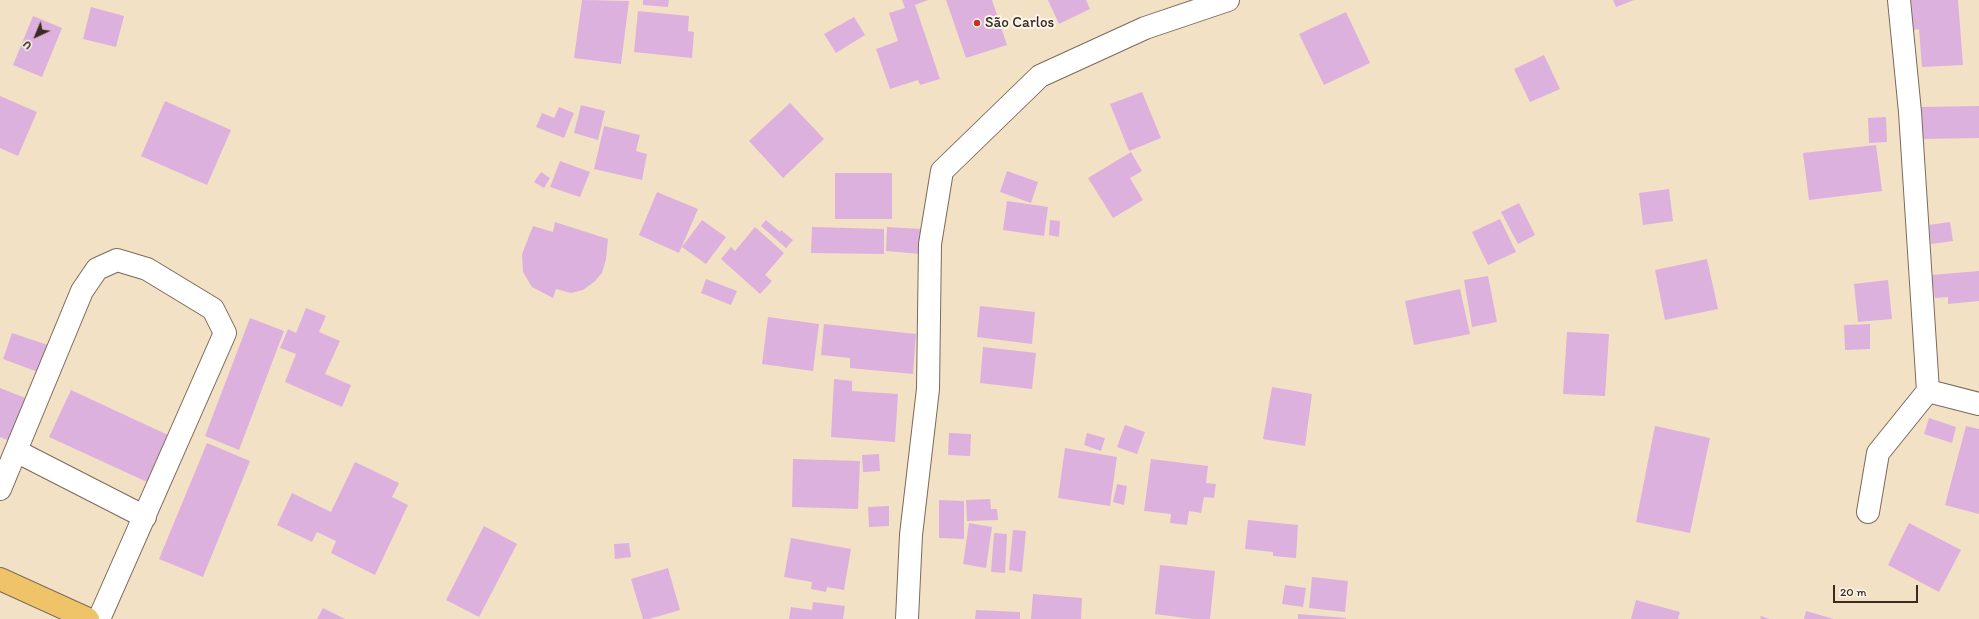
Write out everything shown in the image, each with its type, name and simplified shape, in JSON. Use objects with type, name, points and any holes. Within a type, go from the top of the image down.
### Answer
[{"type":"main road","points":[[0,579],[88,619]]},
{"type":"street","points":[[907,619],[911,535],[928,389],[930,244],[942,171],[1040,76],[1145,28],[1228,0]]},
{"type":"street","points":[[1868,512],[1878,453],[1928,391],[1910,112],[1899,0]]},
{"type":"street","points":[[0,489],[82,290],[97,269],[116,260],[147,269],[213,309],[225,333],[99,619]]},
{"type":"street","points":[[1928,391],[1979,404]]},
{"type":"street","points":[[16,451],[145,517]]},
{"type":"building","points":[[582,0],[629,1],[621,64],[574,58]]},
{"type":"building","points":[[643,0],[669,0],[668,7],[643,5]]},
{"type":"building","points":[[902,0],[928,0],[915,5],[940,79],[920,85],[918,80],[890,89],[876,49],[898,41],[889,13],[905,8]]},
{"type":"building","name":"São Carlos","points":[[946,0],[992,0],[1007,45],[966,58]]},
{"type":"building","points":[[1048,0],[1086,0],[1090,9],[1059,24]]},
{"type":"building","points":[[1613,0],[1634,0],[1616,7]]},
{"type":"building","points":[[1911,0],[1958,0],[1963,65],[1922,67],[1919,29],[1913,30]]},
{"type":"building","points":[[91,7],[124,16],[116,47],[83,39]]},
{"type":"building","points":[[638,11],[689,16],[688,31],[694,32],[692,58],[634,52]]},
{"type":"building","points":[[1346,12],[1370,63],[1324,85],[1299,34]]},
{"type":"building","points":[[33,16],[62,28],[42,77],[13,65]]},
{"type":"building","points":[[854,17],[865,35],[836,53],[824,34]]},
{"type":"building","points":[[1544,55],[1560,89],[1530,102],[1514,69]]},
{"type":"building","points":[[1142,92],[1161,138],[1129,151],[1110,104]]},
{"type":"building","points":[[0,96],[37,112],[18,156],[0,148]]},
{"type":"building","points":[[165,101],[231,130],[207,185],[141,156]]},
{"type":"building","points":[[790,103],[824,139],[783,178],[749,141]]},
{"type":"building","points":[[581,105],[605,111],[598,140],[574,133]]},
{"type":"building","points":[[1979,106],[1979,138],[1919,139],[1919,107]]},
{"type":"building","points":[[559,107],[574,113],[564,138],[536,127],[542,113],[554,118]]},
{"type":"building","points":[[1886,117],[1887,142],[1869,143],[1868,118]]},
{"type":"building","points":[[604,126],[640,135],[636,151],[647,154],[642,180],[594,169]]},
{"type":"building","points":[[1876,145],[1882,191],[1809,200],[1803,153]]},
{"type":"building","points":[[1131,152],[1142,171],[1130,178],[1143,200],[1113,218],[1088,178]]},
{"type":"building","points":[[560,161],[590,172],[580,197],[550,187]]},
{"type":"building","points":[[1007,171],[1038,182],[1031,203],[1000,192]]},
{"type":"building","points":[[541,172],[550,178],[544,188],[534,182]]},
{"type":"building","points":[[835,173],[892,173],[892,219],[835,219]]},
{"type":"building","points":[[1669,189],[1673,221],[1643,225],[1639,193]]},
{"type":"building","points":[[657,192],[698,209],[679,253],[639,235]]},
{"type":"building","points":[[1007,201],[1048,207],[1044,236],[1003,230]]},
{"type":"building","points":[[1519,203],[1535,235],[1518,244],[1501,212]]},
{"type":"building","points":[[1500,219],[1516,252],[1488,265],[1472,232]]},
{"type":"building","points":[[702,220],[726,237],[706,264],[682,247]]},
{"type":"building","points":[[766,220],[780,232],[781,230],[793,240],[786,248],[761,226]]},
{"type":"building","points":[[1050,220],[1060,221],[1059,237],[1049,235]]},
{"type":"building","points":[[555,222],[608,239],[606,259],[602,273],[594,282],[583,290],[571,293],[556,289],[553,298],[532,287],[523,272],[522,254],[533,226],[553,232]]},
{"type":"building","points":[[1950,222],[1953,241],[1931,244],[1929,225]]},
{"type":"building","points":[[755,227],[784,253],[765,275],[772,281],[760,294],[721,259],[731,247],[735,251]]},
{"type":"building","points":[[812,227],[884,229],[884,254],[811,253]]},
{"type":"building","points":[[887,227],[922,229],[921,254],[886,251]]},
{"type":"building","points":[[1707,259],[1718,309],[1665,320],[1655,270]]},
{"type":"building","points":[[1979,271],[1979,301],[1948,304],[1948,297],[1935,298],[1931,275]]},
{"type":"building","points":[[1488,276],[1497,322],[1472,327],[1464,280]]},
{"type":"building","points":[[706,279],[737,291],[731,305],[701,293]]},
{"type":"building","points":[[1888,280],[1892,319],[1858,322],[1854,284]]},
{"type":"building","points":[[1460,289],[1470,334],[1414,345],[1405,301]]},
{"type":"building","points":[[980,306],[1035,312],[1032,344],[977,337]]},
{"type":"building","points":[[306,308],[326,316],[319,332],[340,341],[325,374],[351,385],[342,407],[285,382],[296,354],[280,348],[288,329],[296,333]]},
{"type":"building","points":[[768,317],[819,324],[813,371],[762,364]]},
{"type":"building","points":[[250,318],[284,331],[239,450],[205,436]]},
{"type":"building","points":[[824,324],[916,334],[913,374],[850,368],[850,358],[821,355]]},
{"type":"building","points":[[1870,324],[1870,349],[1845,350],[1844,325]]},
{"type":"building","points":[[1567,332],[1609,334],[1605,396],[1563,394]]},
{"type":"building","points":[[12,333],[48,345],[38,372],[3,359]]},
{"type":"building","points":[[983,347],[1036,353],[1032,389],[980,383]]},
{"type":"building","points":[[834,379],[852,381],[852,391],[898,394],[895,442],[831,437]]},
{"type":"building","points":[[1272,387],[1312,394],[1305,446],[1263,439]]},
{"type":"building","points":[[0,388],[28,399],[12,442],[0,437]]},
{"type":"building","points":[[71,390],[168,435],[147,482],[49,437]]},
{"type":"building","points":[[1929,418],[1956,427],[1952,443],[1924,434]]},
{"type":"building","points":[[1125,425],[1145,432],[1137,454],[1117,447]]},
{"type":"building","points":[[1655,426],[1710,438],[1690,533],[1636,522]]},
{"type":"building","points":[[1966,426],[1979,429],[1979,514],[1945,505]]},
{"type":"building","points":[[949,433],[971,434],[970,456],[948,455]]},
{"type":"building","points":[[1087,433],[1105,438],[1101,451],[1084,445]]},
{"type":"building","points":[[207,443],[250,461],[203,577],[159,559]]},
{"type":"building","points":[[1065,448],[1117,457],[1110,506],[1058,498]]},
{"type":"building","points":[[879,454],[880,471],[863,472],[862,455]]},
{"type":"building","points":[[793,459],[860,461],[858,509],[792,507]]},
{"type":"building","points":[[1151,459],[1208,466],[1206,483],[1216,484],[1214,498],[1204,497],[1201,513],[1189,511],[1187,525],[1170,523],[1171,514],[1144,511]]},
{"type":"building","points":[[355,462],[399,483],[392,497],[408,505],[375,575],[331,553],[336,541],[317,532],[312,542],[277,525],[292,493],[331,512]]},
{"type":"building","points":[[1117,484],[1127,486],[1124,505],[1113,502]]},
{"type":"building","points":[[990,499],[991,509],[997,509],[998,520],[967,521],[966,500]]},
{"type":"building","points":[[939,500],[964,501],[964,539],[939,538]]},
{"type":"building","points":[[889,506],[889,526],[869,527],[868,507]]},
{"type":"building","points":[[1248,520],[1298,525],[1296,558],[1273,556],[1273,552],[1245,549]]},
{"type":"building","points":[[969,523],[992,527],[986,568],[963,564]]},
{"type":"building","points":[[1909,523],[1961,550],[1939,592],[1888,565]]},
{"type":"building","points":[[484,526],[517,544],[479,617],[446,600]]},
{"type":"building","points":[[1013,530],[1026,531],[1022,572],[1009,570]]},
{"type":"building","points":[[994,533],[1007,534],[1005,573],[991,572]]},
{"type":"building","points":[[791,538],[851,549],[844,590],[827,587],[826,592],[811,589],[812,582],[784,577]]},
{"type":"building","points":[[629,543],[631,557],[615,559],[614,544]]},
{"type":"building","points":[[1160,565],[1215,571],[1210,619],[1193,619],[1155,614]]},
{"type":"building","points":[[668,568],[680,610],[649,619],[643,619],[631,579]]},
{"type":"building","points":[[1312,577],[1348,581],[1345,612],[1309,608]]},
{"type":"building","points":[[1285,585],[1306,588],[1303,607],[1282,604]]},
{"type":"building","points":[[1033,594],[1082,598],[1081,619],[1031,619]]},
{"type":"building","points":[[1636,600],[1680,612],[1678,619],[1631,619]]},
{"type":"building","points":[[813,602],[845,606],[843,619],[789,619],[791,607],[812,610]]},
{"type":"building","points":[[323,608],[345,619],[317,619]]},
{"type":"building","points":[[976,610],[1020,612],[1020,619],[975,619]]},
{"type":"building","points":[[1806,611],[1834,619],[1804,619]]},
{"type":"building","points":[[1298,614],[1346,618],[1346,619],[1298,619]]},
{"type":"building","points":[[1761,616],[1770,619],[1760,619]]},
{"type":"place","name":"São Carlos","points":[[977,23]]}]
